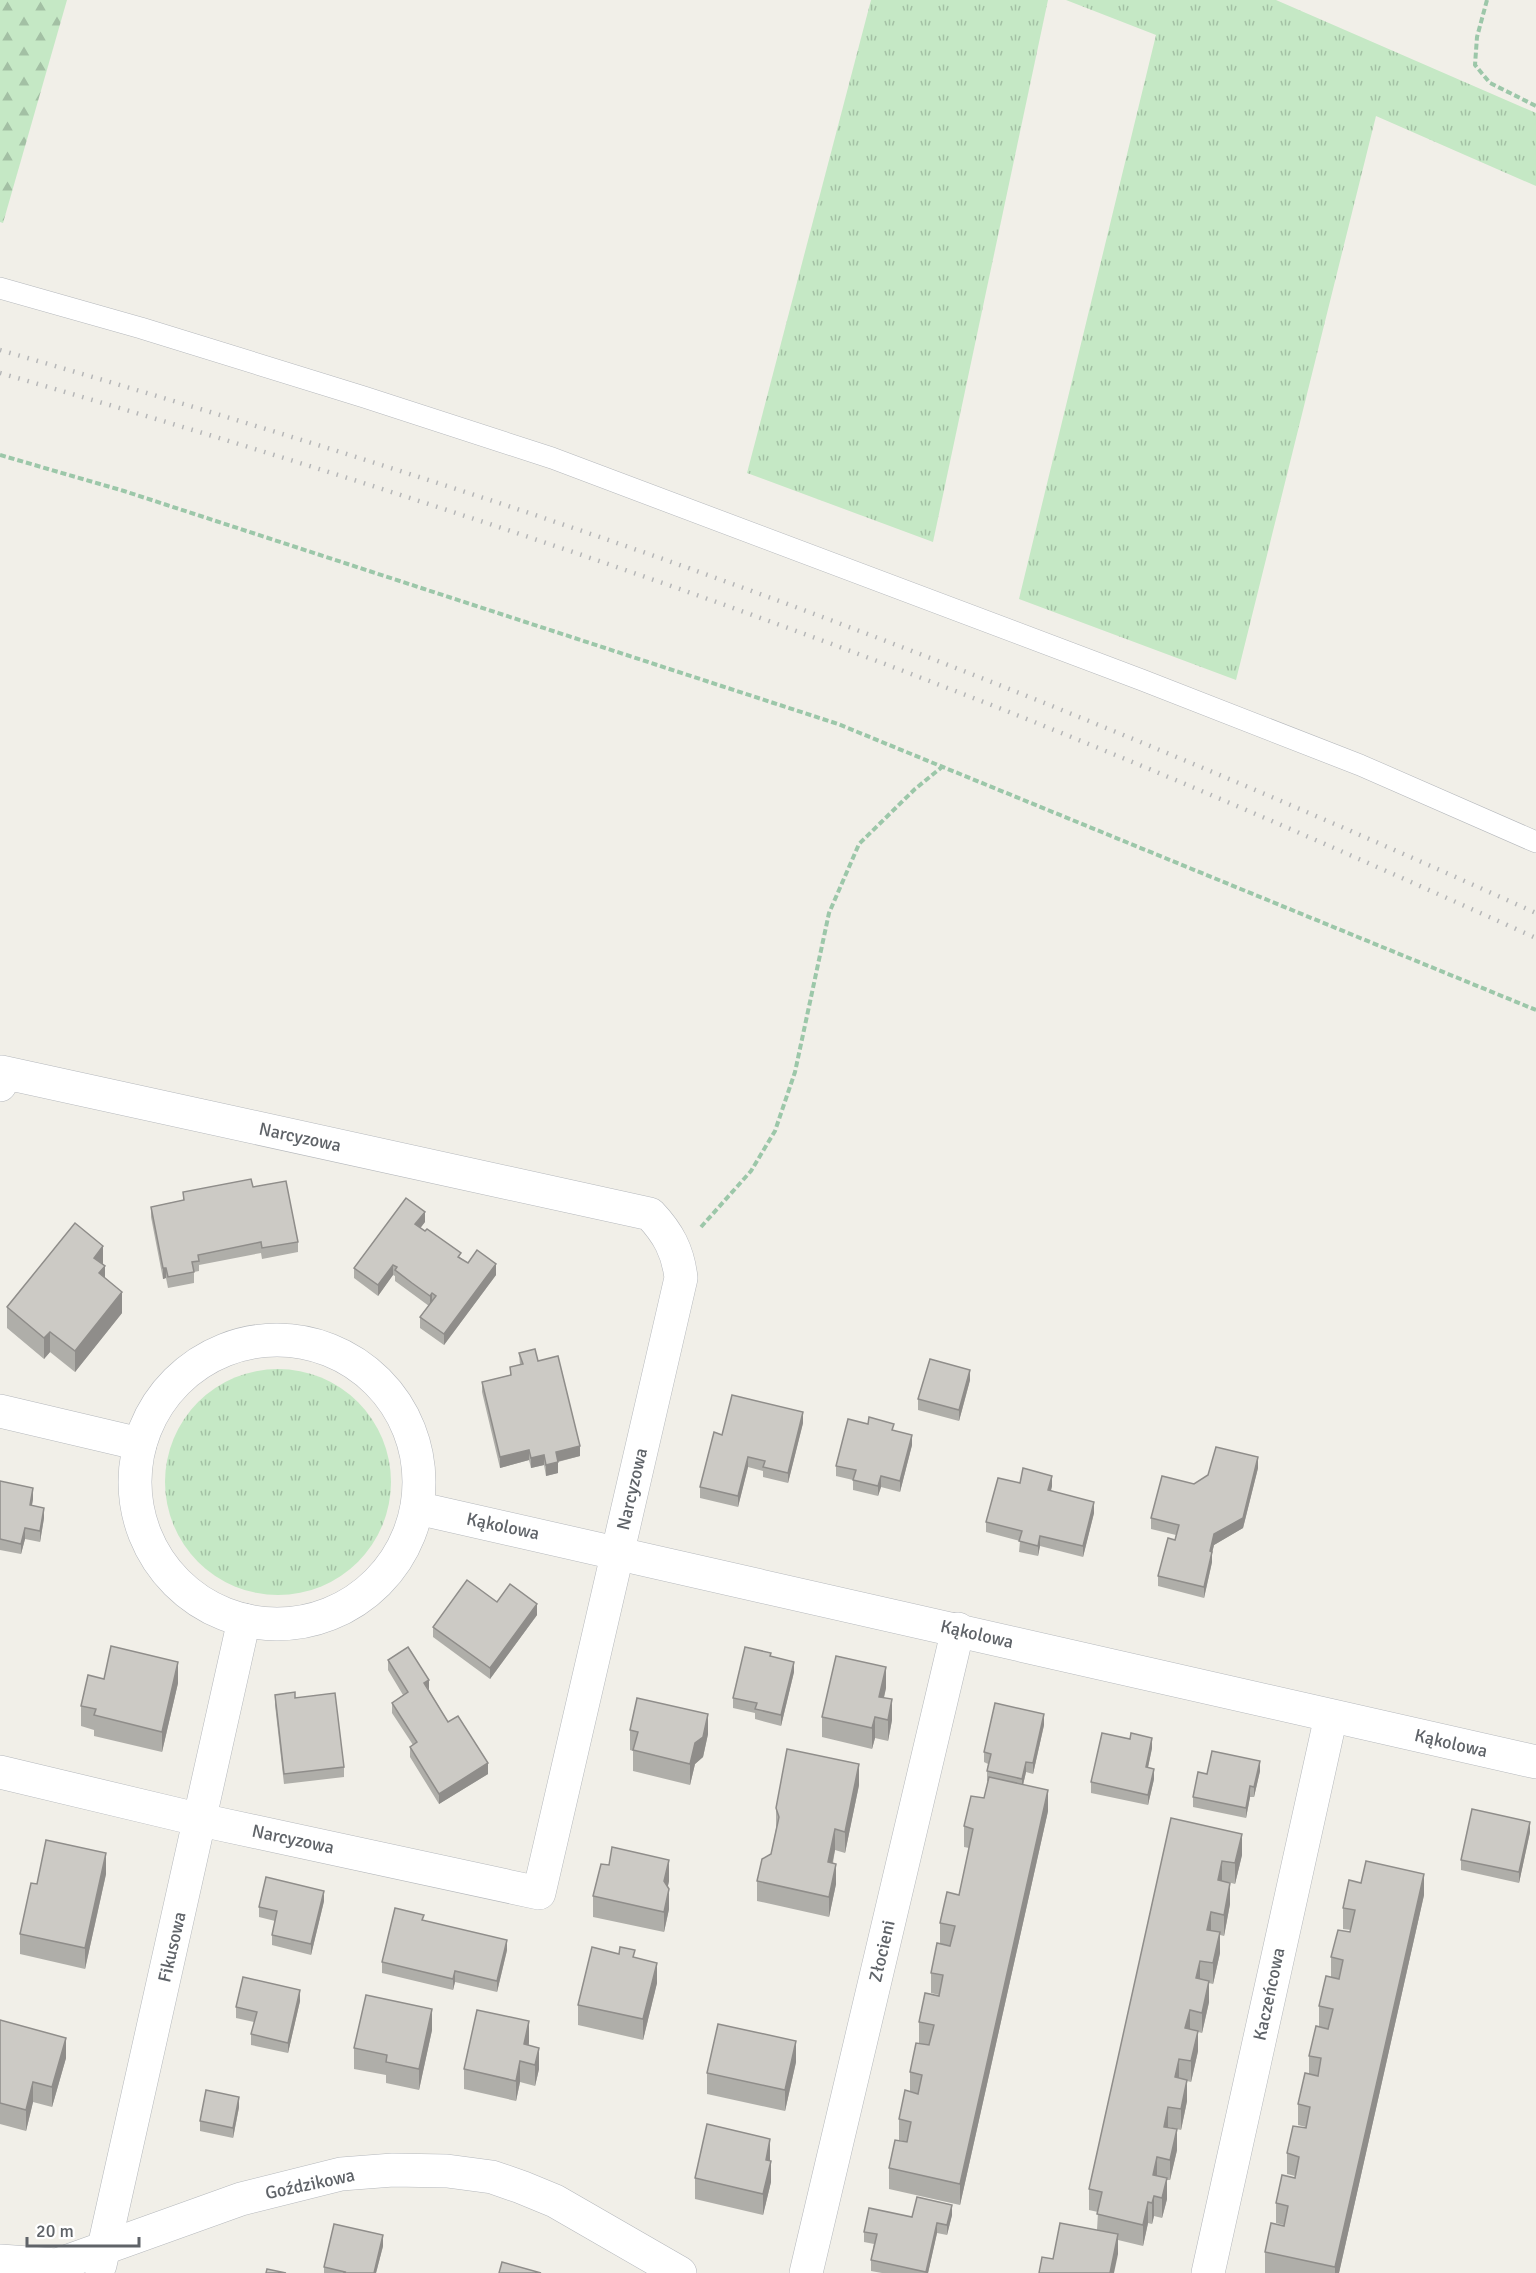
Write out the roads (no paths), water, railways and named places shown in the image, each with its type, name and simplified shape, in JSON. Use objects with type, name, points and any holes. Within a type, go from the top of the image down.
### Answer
[{"type":"street","name":"Narcyzowa","points":[[0,1085],[2,1072],[650,1214],[669,1236],[681,1278],[539,1893],[201,1820],[0,1772]]},
{"type":"street","points":[[259,1341],[293,1341],[325,1348],[355,1363],[381,1384],[400,1411],[414,1442],[420,1474],[417,1508],[408,1539],[391,1567],[368,1591],[341,1609],[310,1620],[288,1623],[244,1620],[213,1609],[186,1591],[158,1559],[147,1540],[137,1509],[135,1476],[140,1444],[153,1413],[172,1386],[197,1364],[227,1349],[259,1341]]},
{"type":"street","points":[[0,1411],[140,1444]]},
{"type":"street","name":"Kąkolowa","points":[[417,1508],[1536,1762]]},
{"type":"street","name":"Fikusowa","points":[[101,2261],[244,1620]]},
{"type":"street","name":"Złocieni","points":[[806,2273],[958,1629]]},
{"type":"street","name":"Kaczeńcowa","points":[[1208,2273],[1331,1716]]},
{"type":"street","name":"Goździkowa","points":[[0,2261],[57,2265],[101,2261],[241,2199],[341,2174],[393,2170],[447,2171],[492,2177],[521,2187],[555,2201],[680,2273]]},
{"type":"lane","points":[[0,288],[141,328],[353,393],[552,458],[1338,756],[1536,842]]},
{"type":"railway","points":[[0,350],[382,465],[572,527],[760,594],[956,668],[1151,746],[1536,913]]},
{"type":"railway","points":[[0,373],[357,481],[594,559],[828,643],[1020,716],[1168,777],[1536,938]]}]
